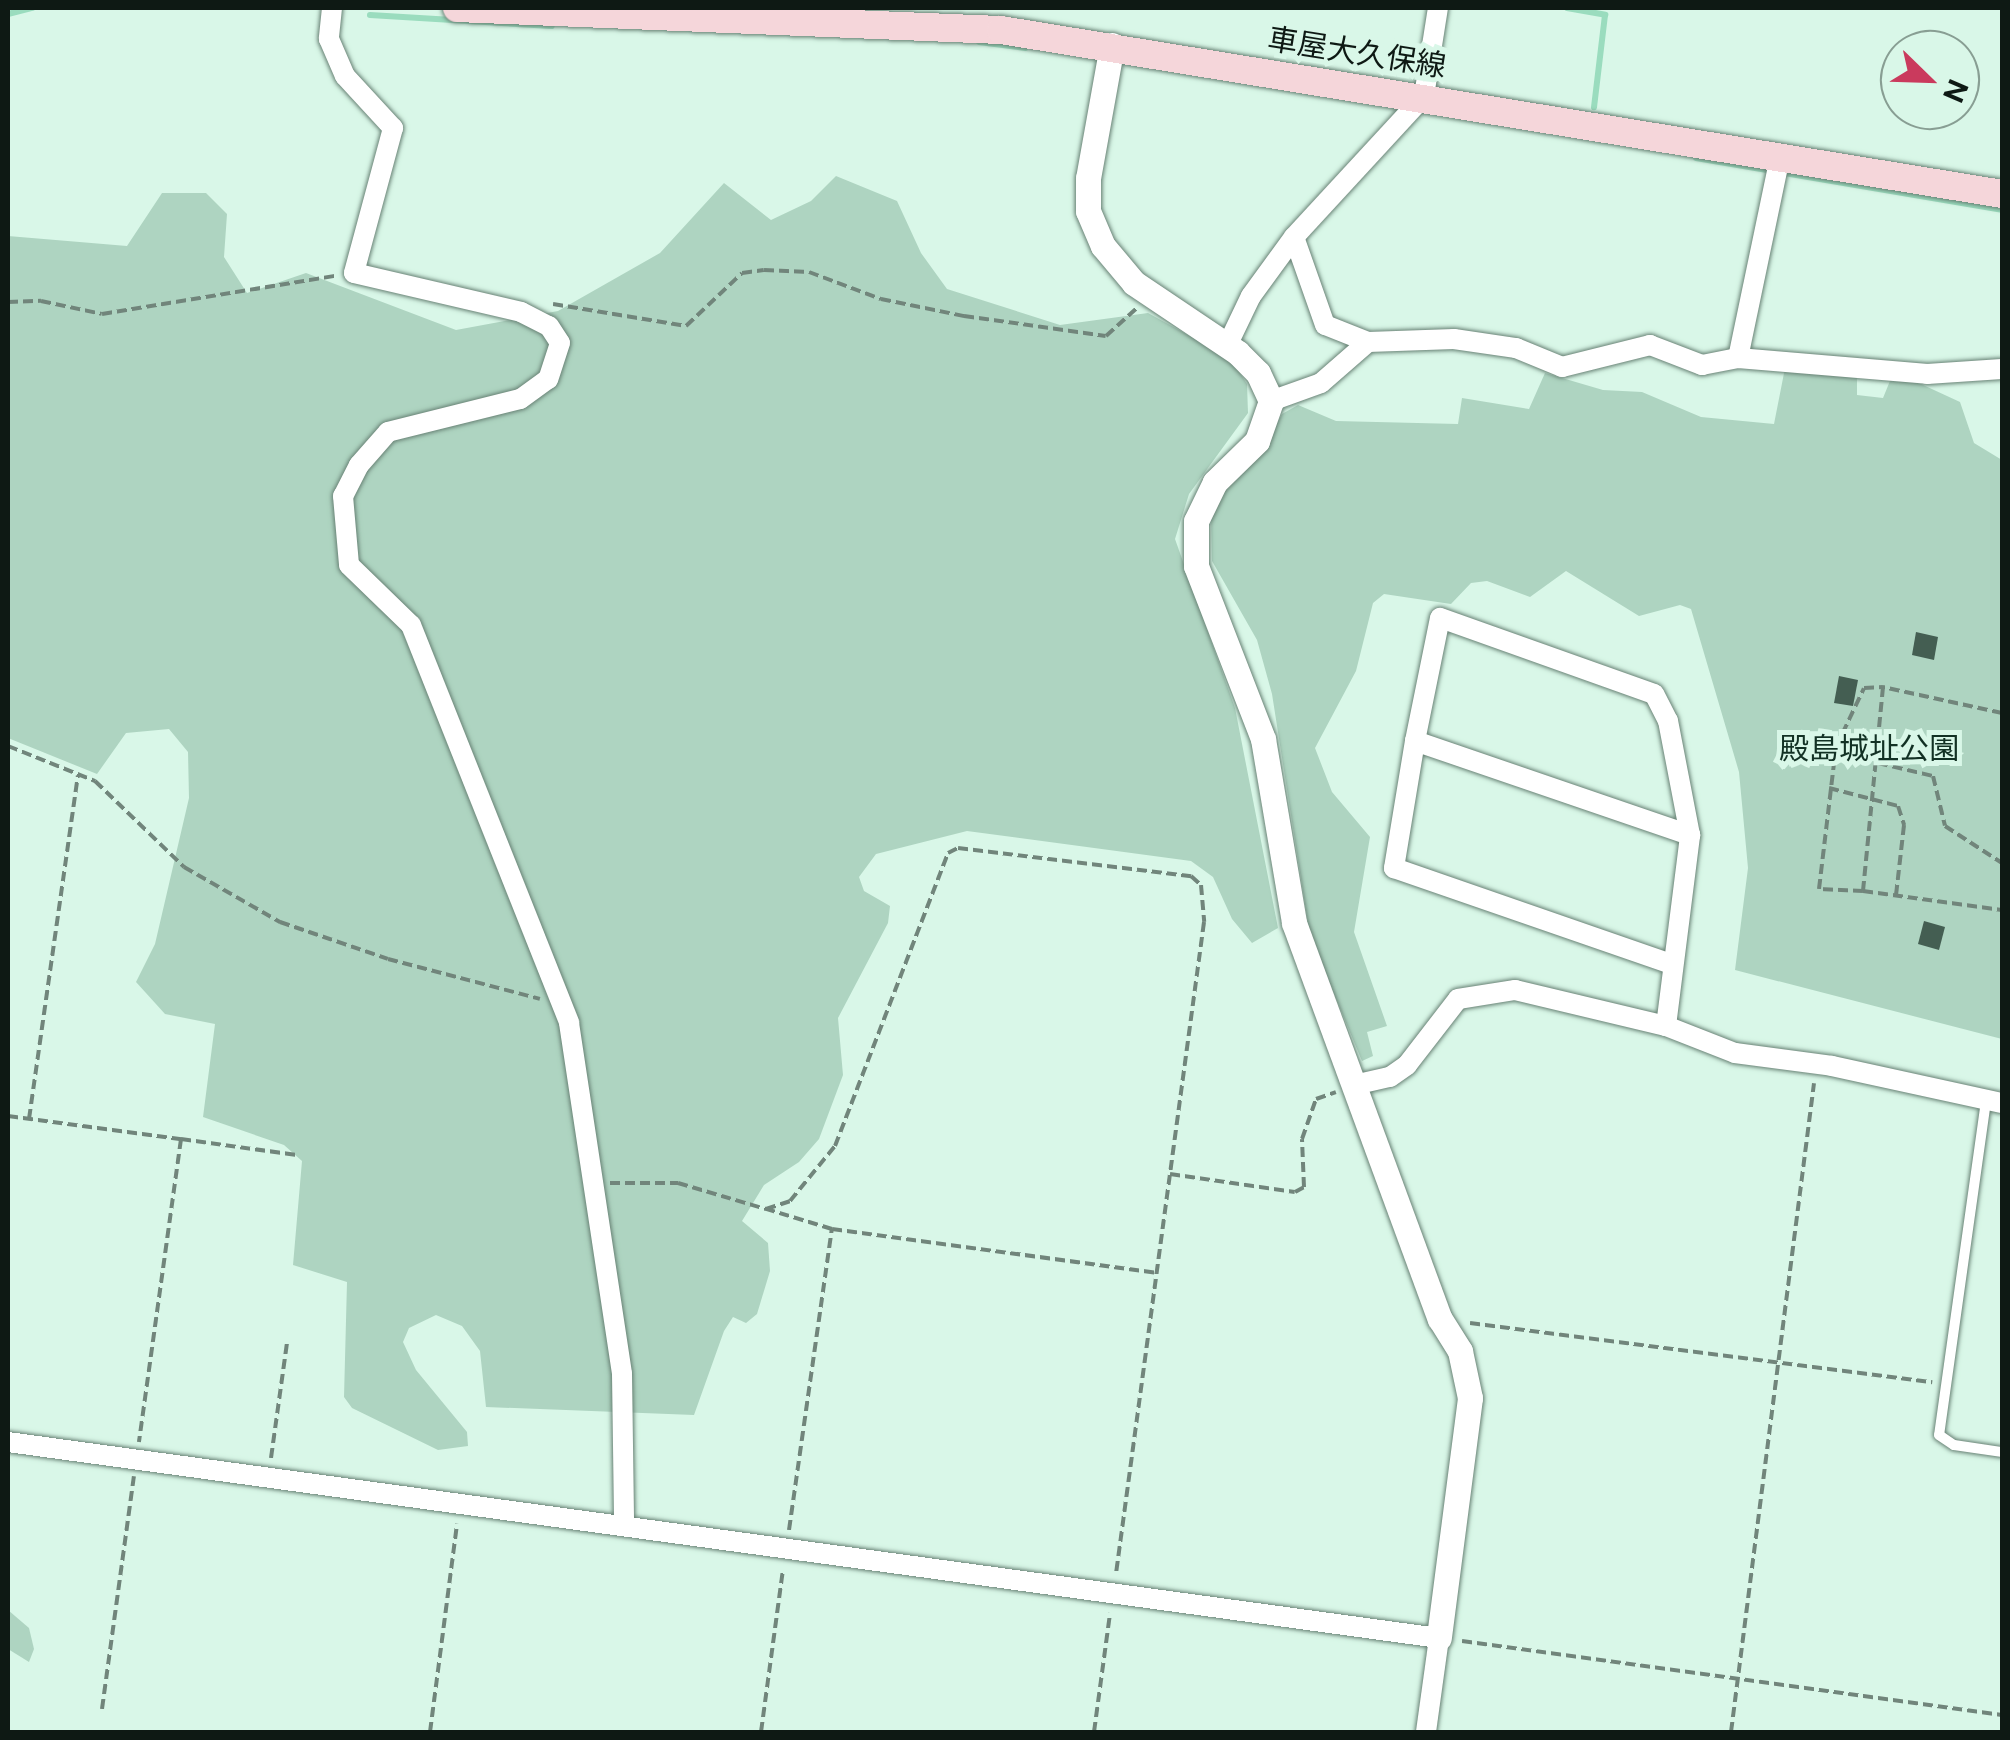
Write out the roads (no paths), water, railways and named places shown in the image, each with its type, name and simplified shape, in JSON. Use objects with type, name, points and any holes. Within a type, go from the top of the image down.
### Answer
[{"type":"main road","name":"車屋大久保線","points":[[457,8],[895,21],[1112,45],[1424,96],[1778,168],[2002,194]]},
{"type":"street","points":[[332,8],[329,39],[346,76],[393,128],[354,273],[521,312],[549,326],[560,342],[548,379],[520,399],[388,432],[359,465],[343,496],[348,565],[411,625],[562,1005],[622,1374],[624,1524]]},
{"type":"street","points":[[1227,346],[1251,296],[1294,237],[1424,96],[1438,8]]},
{"type":"street","points":[[1112,45],[1088,178],[1088,211],[1102,246],[1151,295],[1227,346],[1258,373],[1271,401],[1257,441],[1215,482],[1196,521],[1196,566],[1263,738],[1294,923],[1440,1319],[1460,1351],[1470,1398],[1426,1732]]},
{"type":"street","points":[[1738,358],[1778,168]]},
{"type":"street","points":[[1294,237],[1325,325],[1368,342],[1469,342],[1516,348],[1562,367],[1650,345],[1702,365],[1738,358],[1926,374],[2002,369]]},
{"type":"street","points":[[1271,401],[1320,383],[1368,342]]},
{"type":"street","points":[[1666,1026],[1690,835],[1676,752],[1654,694],[1440,618],[1394,868],[1672,964]]},
{"type":"street","points":[[1415,741],[1690,835]]},
{"type":"street","points":[[1354,1084],[1390,1077],[1407,1066],[1458,999],[1483,990],[1515,990],[1666,1026],[1736,1053],[1994,1102]]},
{"type":"street","points":[[8,1442],[1439,1638]]},
{"type":"lane","points":[[1994,1102],[1939,1435],[1954,1445],[2002,1452]]},
{"type":"waterway","points":[[8,14],[32,8]]},
{"type":"waterway","points":[[1567,8],[1605,15],[1594,107]]},
{"type":"waterway","points":[[370,15],[552,26]]},
{"type":"waterway","points":[[979,42],[1026,48]]},
{"type":"waterway","points":[[1696,158],[2002,210]]},
{"type":"park label","name":"殿島城址公園","points":[[1869,748]]}]
